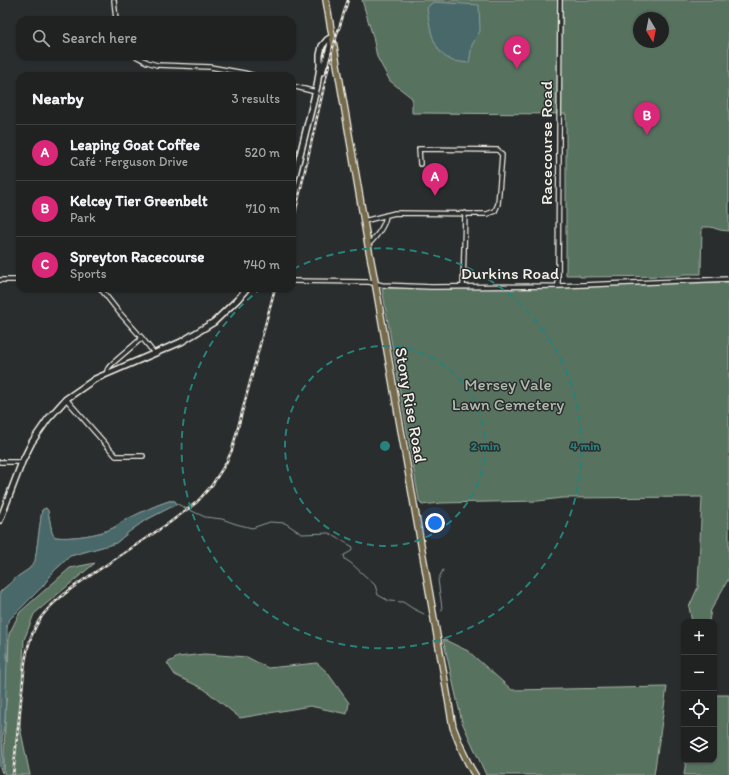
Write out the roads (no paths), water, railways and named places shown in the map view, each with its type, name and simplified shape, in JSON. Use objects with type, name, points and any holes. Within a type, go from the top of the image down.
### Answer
[{"type":"main road","name":"Stony Rise Road","points":[[326,0],[453,726],[461,749],[475,775]]},
{"type":"main road","points":[[296,171],[316,92],[322,46],[332,37]]},
{"type":"main road","points":[[0,520],[22,462],[32,442],[48,418],[66,399],[95,379],[107,373],[181,342],[214,322],[244,292]]},
{"type":"street","points":[[114,0],[116,16]]},
{"type":"street","name":"Racecourse Road","points":[[558,286],[560,0]]},
{"type":"street","points":[[143,60],[158,65],[210,67],[238,72]]},
{"type":"street","points":[[296,87],[316,92]]},
{"type":"street","points":[[364,221],[395,213],[406,212],[487,214],[495,211],[498,204],[502,156],[498,150],[419,149],[420,164]]},
{"type":"street","points":[[462,286],[465,213]]},
{"type":"street","points":[[368,245],[374,240],[384,225],[386,215]]},
{"type":"street","name":"Durkins Road","points":[[296,281],[375,282],[382,284],[432,286],[558,286],[729,279]]},
{"type":"street","points":[[0,280],[16,280]]},
{"type":"street","points":[[103,292],[154,353]]},
{"type":"street","points":[[107,373],[108,368],[113,363],[142,338]]},
{"type":"street","points":[[66,399],[116,456],[143,456]]},
{"type":"street","points":[[0,462],[22,462]]},
{"type":"water","points":[[433,2],[479,5],[480,31],[472,45],[469,63],[453,61],[440,52],[436,46],[431,31],[427,8]]},
{"type":"water","points":[[169,501],[175,501],[177,504],[144,521],[116,543],[70,556],[54,571],[42,587],[9,620],[7,625],[7,662],[5,720],[2,738],[2,773],[0,767],[0,592],[29,569],[35,561],[42,510],[46,508],[48,511],[52,533],[55,537],[76,537],[93,534],[116,527],[123,521]]},
{"type":"waterway","points":[[177,504],[205,517],[222,519],[252,528],[270,522],[285,523],[302,534],[329,533],[353,547],[350,552],[344,555],[345,559],[375,585],[378,595],[389,601],[403,602],[424,614]]},
{"type":"waterway","points":[[442,611],[438,580],[443,570]]},
{"type":"railway","points":[[296,209],[333,47],[348,0]]},
{"type":"railway","points":[[13,775],[25,662],[31,636],[36,625],[49,607],[68,591],[169,523],[197,502],[212,485],[226,463],[232,450],[274,292]]},
{"type":"place","name":"Spreyton Racecourse","points":[[517,69]]},
{"type":"place","name":"Kelcey Tier Greenbelt","points":[[647,135]]},
{"type":"place","name":"Leaping Goat Coffee","points":[[435,196]]},
{"type":"park label","name":"Mersey Vale Lawn Cemetery","points":[[508,394]]}]
